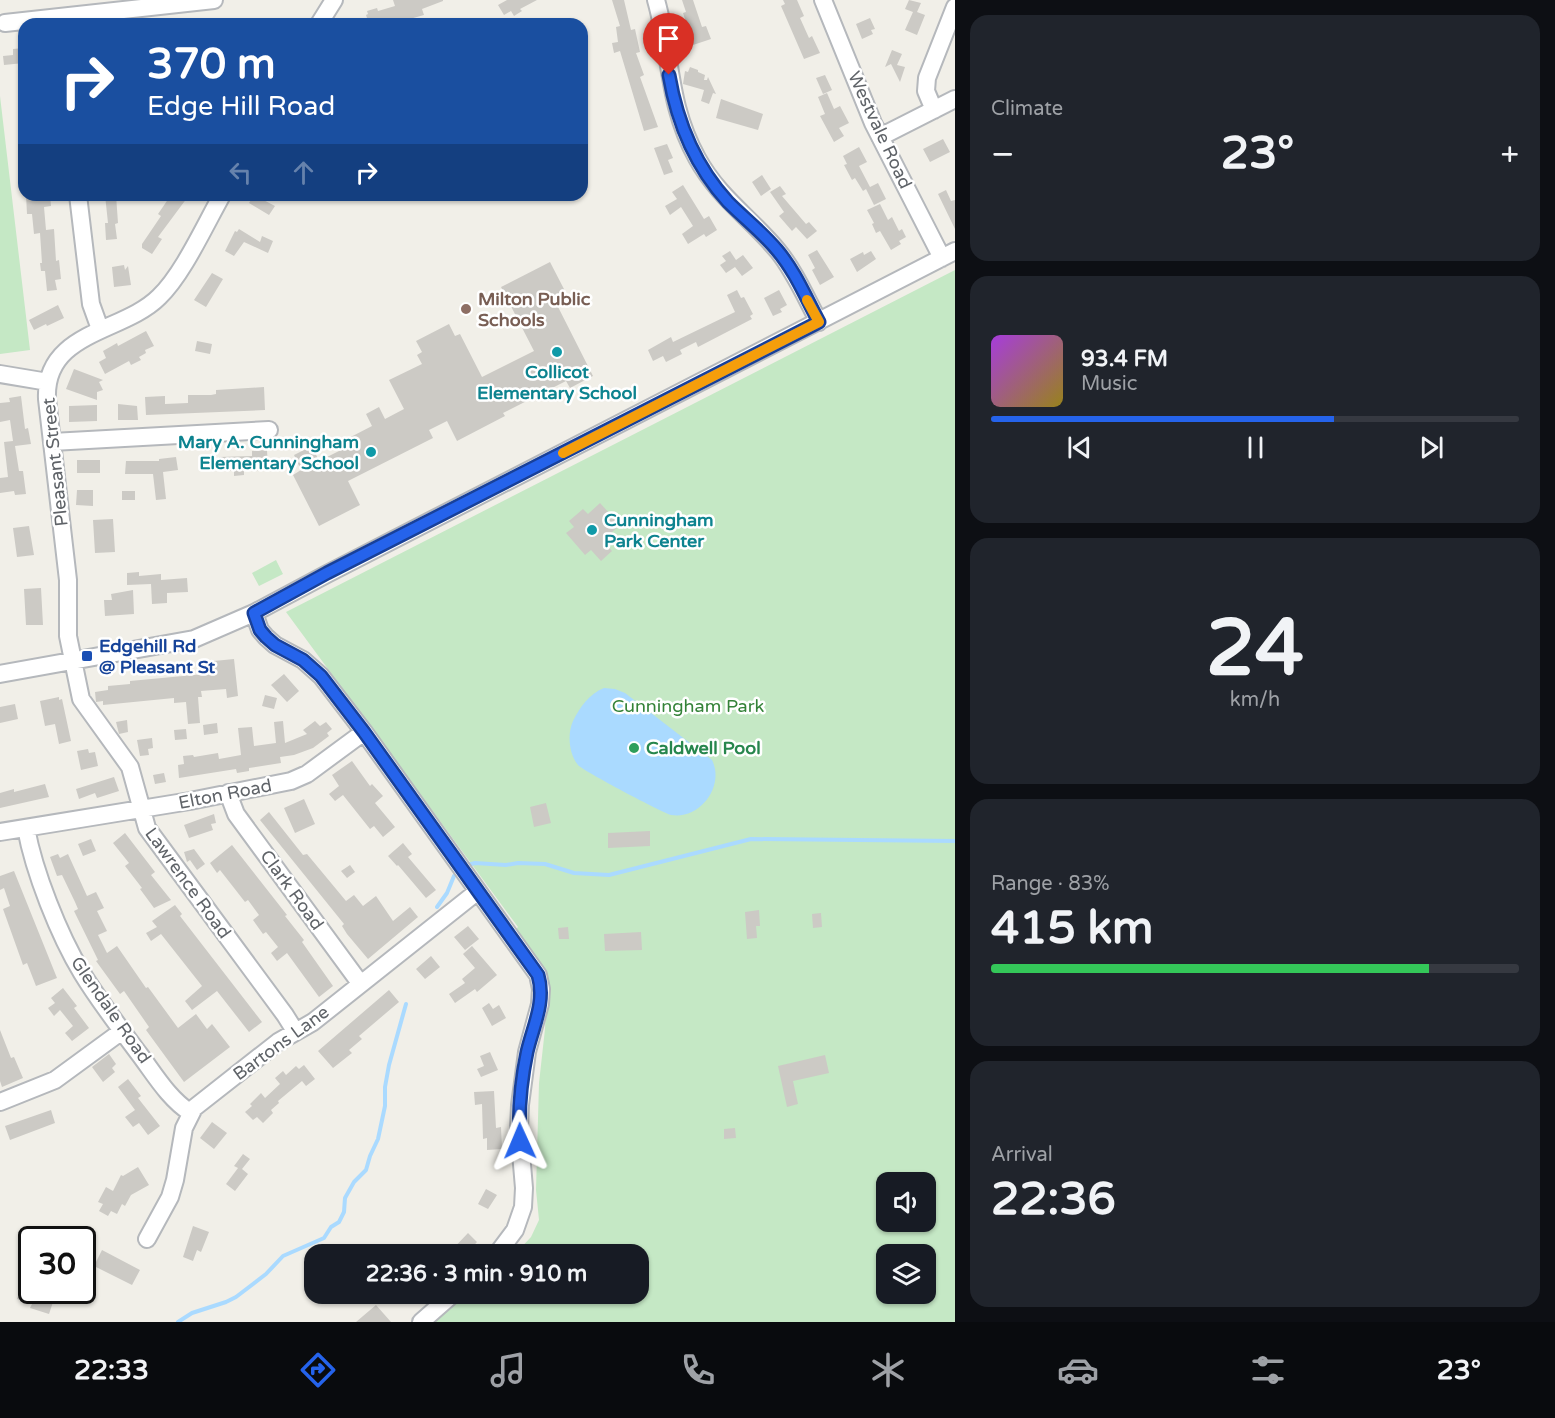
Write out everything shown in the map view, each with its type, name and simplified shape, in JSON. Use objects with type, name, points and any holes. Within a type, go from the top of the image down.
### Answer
[{"type":"street","points":[[79,18],[214,0]]},
{"type":"street","points":[[656,0],[673,98],[694,154],[722,195],[786,261],[819,322]]},
{"type":"street","name":"Westvale Road","points":[[823,0],[880,137],[948,254]]},
{"type":"street","points":[[321,18],[331,1]]},
{"type":"street","points":[[934,110],[926,91],[927,78],[955,7]]},
{"type":"street","points":[[5,23],[18,22]]},
{"type":"street","points":[[880,137],[955,99]]},
{"type":"street","points":[[79,201],[91,304],[100,329]]},
{"type":"street","name":"Pleasant Street","points":[[72,662],[68,629],[69,604],[65,555],[47,399],[48,382],[55,365],[78,342],[147,307],[165,291],[180,270],[219,201]]},
{"type":"street","points":[[0,674],[182,642],[215,631],[254,613],[327,573],[948,254]]},
{"type":"street","points":[[0,374],[48,382]]},
{"type":"street","points":[[52,442],[269,430]]},
{"type":"street","points":[[254,613],[260,630],[266,637],[312,667],[321,676],[535,969],[541,988],[539,1011],[526,1060],[520,1105],[523,1207],[515,1230],[504,1244]]},
{"type":"street","name":"Lawrence Road","points":[[72,662],[81,699],[130,767],[147,828],[295,1031]]},
{"type":"street","name":"Elton Road","points":[[0,832],[141,809],[302,777],[364,732]]},
{"type":"street","name":"Clark Road","points":[[228,793],[236,814],[360,983]]},
{"type":"street","name":"Glendale Road","points":[[26,828],[33,859],[68,948],[86,980],[172,1097],[191,1113]]},
{"type":"street","name":"Bartons Lane","points":[[147,1239],[172,1189],[182,1134],[191,1113],[198,1105],[278,1042],[313,1022],[478,891]]},
{"type":"street","points":[[0,1102],[55,1080],[122,1031]]},
{"type":"street","points":[[421,1322],[441,1304]]},
{"type":"green space","points":[[0,96],[30,350],[0,354]]},
{"type":"green space","name":"Cunningham Park","points":[[955,270],[955,1322],[432,1322],[454,1304],[649,1304],[649,1244],[524,1244],[531,1237],[539,1220],[536,1190],[539,1083],[547,983],[513,932],[518,927],[286,612]]},
{"type":"green space","points":[[276,560],[283,574],[259,586],[252,573]]},
{"type":"water","name":"Caldwell Pool","points":[[604,688],[625,693],[712,760],[715,780],[707,799],[700,807],[682,815],[671,815],[623,792],[578,765],[571,750],[571,726],[586,702]]},
{"type":"building","points":[[393,0],[443,0],[422,9],[424,15],[413,18],[367,18],[367,11],[377,8],[378,11],[395,6]]},
{"type":"building","points":[[507,0],[537,0],[520,9],[522,11],[514,16],[511,11],[504,15],[498,5]]},
{"type":"building","points":[[612,0],[624,0],[631,30],[635,29],[640,52],[636,53],[644,75],[640,77],[658,127],[644,131],[620,51],[614,53],[612,43],[618,42],[616,27],[620,26]]},
{"type":"building","points":[[682,0],[693,0],[702,27],[706,26],[711,39],[690,46],[685,33],[689,31],[683,13],[686,12]]},
{"type":"building","points":[[783,0],[797,0],[804,16],[800,18],[809,38],[812,36],[820,53],[804,59],[781,6],[785,4]]},
{"type":"building","points":[[909,0],[921,3],[917,12],[925,15],[917,35],[905,30],[913,12],[905,9]]},
{"type":"building","points":[[870,18],[875,29],[871,30],[873,34],[862,39],[856,24]]},
{"type":"building","points":[[13,49],[18,49],[18,64],[4,65],[3,56],[13,55]]},
{"type":"building","points":[[892,50],[902,54],[897,65],[905,67],[900,82],[891,64],[885,67]]},
{"type":"building","points":[[690,67],[705,75],[704,80],[708,77],[716,94],[713,93],[709,104],[701,101],[704,90],[683,84],[685,71],[688,72]]},
{"type":"building","points":[[825,75],[832,90],[823,94],[816,78]]},
{"type":"building","points":[[827,93],[834,109],[840,106],[849,123],[839,128],[844,136],[834,142],[820,116],[825,114],[818,97]]},
{"type":"building","points":[[721,99],[763,114],[758,130],[716,118]]},
{"type":"building","points":[[943,139],[950,152],[930,162],[923,149]]},
{"type":"building","points":[[667,144],[673,158],[668,160],[673,172],[664,175],[654,148]]},
{"type":"building","points":[[859,147],[867,162],[859,166],[870,187],[863,191],[855,178],[852,180],[844,165],[847,164],[843,156]]},
{"type":"building","points":[[762,175],[771,189],[761,196],[752,182]]},
{"type":"building","points":[[878,183],[886,199],[874,205],[866,189]]},
{"type":"building","points":[[683,185],[704,219],[709,216],[717,230],[706,237],[704,234],[688,244],[682,234],[693,226],[681,207],[670,215],[665,206],[677,199],[672,192]]},
{"type":"building","points":[[780,186],[786,194],[782,196],[806,224],[809,222],[817,231],[807,239],[796,227],[792,231],[779,216],[784,212],[770,192]]},
{"type":"building","points":[[946,190],[951,201],[955,200],[955,229],[938,194]]},
{"type":"building","points":[[26,201],[51,201],[51,206],[44,207],[46,230],[54,229],[56,261],[59,260],[61,279],[55,280],[57,290],[47,291],[45,271],[41,271],[40,263],[42,263],[40,233],[34,234],[32,214],[27,214]]},
{"type":"building","points":[[106,201],[116,201],[117,239],[106,240],[105,223],[108,223]]},
{"type":"building","points":[[167,201],[185,201],[158,237],[162,239],[152,254],[142,248],[142,244],[161,216],[158,214]]},
{"type":"building","points":[[250,201],[265,201],[275,206],[269,215],[249,203]]},
{"type":"building","points":[[880,204],[888,220],[892,217],[899,231],[902,229],[906,237],[899,241],[901,244],[891,250],[880,231],[876,233],[867,210]]},
{"type":"building","points":[[239,229],[260,242],[262,236],[273,241],[268,253],[244,242],[234,256],[225,251],[235,231]]},
{"type":"building","points":[[817,250],[834,277],[820,285],[812,270],[815,268],[808,255]]},
{"type":"building","points":[[730,251],[736,260],[743,255],[753,268],[742,276],[735,267],[726,273],[720,265],[726,261],[722,256]]},
{"type":"building","points":[[871,251],[876,259],[857,272],[850,259],[863,252],[864,255]]},
{"type":"building","name":"Collicot Elementary School","points":[[550,262],[565,291],[553,297],[593,376],[570,388],[566,381],[503,413],[505,416],[457,441],[447,421],[429,430],[433,438],[348,481],[360,505],[319,526],[293,475],[301,470],[294,455],[312,446],[319,461],[345,448],[341,442],[372,426],[366,414],[379,407],[385,419],[404,409],[389,380],[422,364],[417,355],[422,352],[416,341],[449,324],[455,336],[460,334],[482,377],[534,351],[501,287]]},
{"type":"building","points":[[124,265],[125,270],[128,266],[131,285],[114,287],[112,267]]},
{"type":"building","points":[[212,273],[223,279],[206,307],[194,300]]},
{"type":"building","points":[[737,290],[741,298],[744,297],[753,314],[750,316],[752,319],[698,347],[696,342],[680,350],[682,354],[666,362],[663,356],[653,361],[648,350],[671,337],[673,342],[735,312],[727,295]]},
{"type":"building","points":[[779,290],[787,305],[780,309],[782,312],[773,316],[764,298]]},
{"type":"building","points":[[58,305],[64,318],[34,330],[29,320]]},
{"type":"building","points":[[146,331],[154,346],[145,350],[146,353],[139,357],[141,360],[131,365],[129,361],[105,374],[99,362],[106,358],[103,351]]},
{"type":"building","points":[[197,341],[212,344],[210,354],[195,351]]},
{"type":"building","points":[[74,369],[103,380],[99,382],[103,390],[97,392],[97,400],[66,389]]},
{"type":"building","points":[[264,387],[265,410],[146,415],[145,397],[165,396],[165,404],[188,403],[188,395],[211,395],[216,394],[216,390]]},
{"type":"building","points":[[21,396],[25,429],[28,428],[31,444],[15,446],[19,471],[23,471],[26,494],[15,495],[14,491],[0,493],[0,478],[8,477],[4,442],[13,441],[10,420],[0,422],[0,403],[10,402],[9,398]]},
{"type":"building","points":[[118,404],[137,406],[138,420],[118,420]]},
{"type":"building","points":[[97,405],[97,421],[69,422],[69,406]]},
{"type":"building","points":[[267,450],[268,470],[244,471],[244,475],[234,476],[234,471],[219,471],[219,457],[252,456],[252,451]]},
{"type":"building","points":[[176,457],[178,470],[163,472],[166,499],[156,500],[153,474],[125,474],[126,461],[159,461],[159,459]]},
{"type":"building","points":[[77,460],[100,460],[100,473],[77,473]]},
{"type":"building","points":[[77,490],[93,490],[93,506],[76,505]]},
{"type":"building","points":[[122,491],[135,491],[135,500],[122,500]]},
{"type":"building","name":"Cunningham Park Center","points":[[600,503],[620,525],[603,540],[612,551],[601,561],[591,550],[585,555],[566,533],[574,527],[569,521],[583,509],[588,514]]},
{"type":"building","points":[[113,519],[115,552],[95,553],[93,520]]},
{"type":"building","points":[[29,526],[34,555],[17,557],[13,528]]},
{"type":"building","points":[[139,572],[139,576],[161,574],[161,580],[187,578],[188,592],[167,593],[167,603],[152,604],[151,584],[127,585],[127,573]]},
{"type":"building","points":[[41,588],[43,625],[26,625],[24,589]]},
{"type":"building","points":[[133,590],[134,614],[105,616],[104,600],[112,600],[111,594]]},
{"type":"building","points":[[234,659],[238,696],[227,698],[226,689],[201,691],[202,697],[198,697],[200,723],[188,724],[186,702],[174,703],[174,698],[103,705],[103,701],[96,702],[95,692],[108,690],[108,686],[130,684],[130,681],[215,673],[214,661]]},
{"type":"building","points":[[284,674],[299,691],[287,702],[271,685]]},
{"type":"building","points":[[265,695],[277,698],[274,709],[262,706]]},
{"type":"building","points":[[59,697],[59,700],[62,699],[71,741],[59,744],[55,724],[45,726],[40,701]]},
{"type":"building","points":[[15,704],[18,719],[0,723],[0,707]]},
{"type":"building","points":[[127,720],[128,732],[119,734],[116,722]]},
{"type":"building","points":[[283,721],[285,743],[307,734],[303,730],[315,721],[320,726],[326,722],[332,729],[327,733],[329,736],[313,748],[280,757],[281,763],[249,768],[249,771],[237,773],[236,769],[179,778],[178,765],[184,764],[183,756],[193,755],[194,757],[218,753],[219,759],[241,755],[238,728],[252,727],[254,746],[276,743],[274,722]]},
{"type":"building","points":[[217,723],[218,733],[204,735],[203,725]]},
{"type":"building","points":[[186,729],[187,739],[175,740],[174,730]]},
{"type":"building","points":[[152,738],[153,748],[148,749],[149,755],[140,756],[137,740]]},
{"type":"building","points":[[88,749],[89,753],[95,752],[98,766],[81,770],[77,751]]},
{"type":"building","points":[[352,761],[370,786],[372,784],[383,796],[375,803],[395,827],[383,837],[374,826],[370,829],[343,795],[335,801],[329,794],[339,786],[332,775]]},
{"type":"building","points":[[164,773],[166,782],[155,784],[153,775]]},
{"type":"building","points":[[114,777],[119,791],[97,798],[95,793],[79,799],[76,789]]},
{"type":"building","points":[[45,784],[49,797],[0,808],[0,793]]},
{"type":"building","points":[[304,799],[315,824],[295,833],[284,808]]},
{"type":"building","points":[[546,803],[551,823],[534,827],[530,807]]},
{"type":"building","points":[[269,812],[303,855],[307,854],[346,901],[354,895],[363,906],[376,896],[393,921],[410,907],[418,917],[368,959],[347,934],[342,926],[344,924],[260,820]]},
{"type":"building","points":[[214,814],[216,823],[211,824],[213,830],[189,838],[184,825]]},
{"type":"building","points":[[650,831],[650,846],[608,848],[608,833]]},
{"type":"building","points":[[125,833],[155,872],[151,875],[171,900],[154,908],[140,889],[142,888],[125,866],[129,863],[113,843]]},
{"type":"building","points":[[91,839],[96,851],[83,856],[78,844]]},
{"type":"building","points":[[403,843],[412,854],[408,857],[436,890],[426,898],[388,856]]},
{"type":"building","points":[[232,845],[287,915],[285,916],[304,940],[302,942],[333,986],[319,997],[287,953],[277,961],[271,953],[278,947],[266,932],[263,934],[253,920],[259,915],[248,900],[245,902],[220,870],[217,873],[210,863]]},
{"type":"building","points":[[194,849],[205,864],[197,870],[190,860],[187,862],[184,852]]},
{"type":"building","points":[[58,854],[60,858],[68,854],[87,896],[96,892],[104,908],[97,911],[107,931],[98,935],[107,953],[117,946],[146,988],[148,987],[178,1028],[196,1014],[207,1029],[212,1024],[230,1047],[184,1082],[146,1030],[149,1027],[124,991],[120,994],[96,961],[98,960],[74,911],[78,909],[75,902],[62,875],[57,876],[50,857]]},
{"type":"building","points":[[350,865],[355,872],[347,878],[341,871]]},
{"type":"building","points":[[14,871],[57,978],[36,986],[27,963],[23,965],[3,909],[10,906],[4,888],[0,890],[0,876]]},
{"type":"building","points":[[175,905],[182,914],[180,916],[262,1022],[249,1032],[217,991],[192,1010],[185,1001],[202,986],[161,934],[151,941],[146,933],[157,927],[152,921]]},
{"type":"building","points":[[759,910],[760,926],[756,926],[757,938],[747,939],[745,912]]},
{"type":"building","points":[[821,913],[822,927],[813,928],[812,914]]},
{"type":"building","points":[[468,926],[479,939],[465,950],[454,937]]},
{"type":"building","points":[[568,927],[569,939],[559,939],[558,928]]},
{"type":"building","points":[[641,932],[642,950],[605,951],[604,934]]},
{"type":"building","points":[[472,946],[497,975],[477,992],[475,989],[455,1003],[449,994],[465,983],[462,979],[475,968],[463,954]]},
{"type":"building","points":[[431,956],[440,967],[425,979],[416,969]]},
{"type":"building","points":[[63,988],[77,1006],[74,1008],[89,1028],[72,1041],[65,1033],[73,1026],[60,1010],[54,1016],[48,1008],[55,1003],[51,998]]},
{"type":"building","points":[[389,990],[399,1002],[359,1036],[362,1039],[349,1050],[352,1053],[333,1068],[318,1051]]},
{"type":"building","points":[[489,1003],[493,1009],[499,1005],[506,1018],[492,1026],[482,1008]]},
{"type":"building","points":[[0,1030],[11,1058],[14,1057],[23,1078],[2,1087],[0,1081]]},
{"type":"building","points":[[490,1052],[498,1070],[481,1077],[477,1069],[484,1066],[480,1056]]},
{"type":"building","points":[[109,1054],[116,1064],[112,1068],[115,1072],[103,1082],[92,1067]]},
{"type":"building","points":[[825,1055],[829,1073],[793,1081],[798,1104],[787,1107],[778,1066]]},
{"type":"building","points":[[304,1065],[315,1079],[306,1086],[302,1081],[278,1101],[279,1103],[271,1110],[273,1113],[263,1123],[257,1117],[253,1120],[245,1112],[261,1093],[265,1098],[280,1084],[275,1078],[283,1071],[286,1075],[296,1066],[299,1069]]},
{"type":"building","points":[[128,1079],[141,1096],[138,1098],[160,1126],[148,1135],[139,1123],[133,1127],[125,1117],[135,1110],[118,1087]]},
{"type":"building","points":[[494,1091],[496,1128],[501,1127],[502,1149],[487,1150],[487,1138],[483,1139],[482,1104],[475,1105],[474,1092]]},
{"type":"building","points":[[51,1110],[55,1123],[10,1140],[5,1126]]},
{"type":"building","points":[[212,1122],[227,1133],[214,1149],[200,1138]]},
{"type":"building","points":[[735,1128],[736,1138],[724,1139],[724,1129]]},
{"type":"building","points":[[243,1154],[250,1159],[242,1169],[248,1174],[235,1191],[226,1184],[238,1168],[234,1166]]},
{"type":"building","points":[[138,1167],[149,1185],[131,1195],[125,1206],[122,1204],[117,1214],[111,1211],[108,1216],[99,1211],[103,1204],[98,1202],[106,1187],[113,1191],[121,1175]]},
{"type":"building","points":[[486,1189],[497,1195],[488,1209],[478,1204]]},
{"type":"building","points":[[193,1226],[209,1232],[201,1252],[197,1250],[193,1261],[183,1257]]},
{"type":"building","points":[[468,1233],[477,1242],[475,1244],[458,1244]]},
{"type":"building","points":[[102,1250],[140,1270],[132,1285],[96,1267]]},
{"type":"building","points":[[32,1304],[52,1304],[49,1314],[30,1308]]},
{"type":"building","points":[[376,1305],[391,1322],[356,1322]]},
{"type":"waterway","points":[[468,865],[475,863],[545,864],[574,873],[609,875],[751,839],[955,841]]},
{"type":"waterway","points":[[437,907],[447,893],[454,876]]},
{"type":"waterway","points":[[178,1322],[192,1313],[236,1297],[266,1274],[283,1256],[324,1238],[331,1227],[339,1222],[344,1212],[345,1198],[354,1182],[366,1170],[378,1139],[385,1106],[385,1087],[389,1065],[406,1004]]},
{"type":"slow traffic","points":[[563,453],[819,322],[807,300]]},
{"type":"place","name":"Milton Public Schools","points":[[466,309]]},
{"type":"place","name":"Collicot Elementary School","points":[[557,352]]},
{"type":"place","name":"Mary A. Cunningham Elementary School","points":[[371,452]]},
{"type":"place","name":"Cunningham Park Center","points":[[592,530]]},
{"type":"place","name":"Edgehill Rd @ Pleasant St","points":[[87,656]]},
{"type":"place","name":"Caldwell Pool","points":[[634,748]]},
{"type":"route","points":[[520,1141],[520,1105],[526,1060],[541,996],[540,981],[535,969],[321,676],[303,660],[275,645],[266,637],[260,630],[254,613],[327,573],[819,322],[786,261],[722,195],[698,160],[680,122],[669,75]]}]
